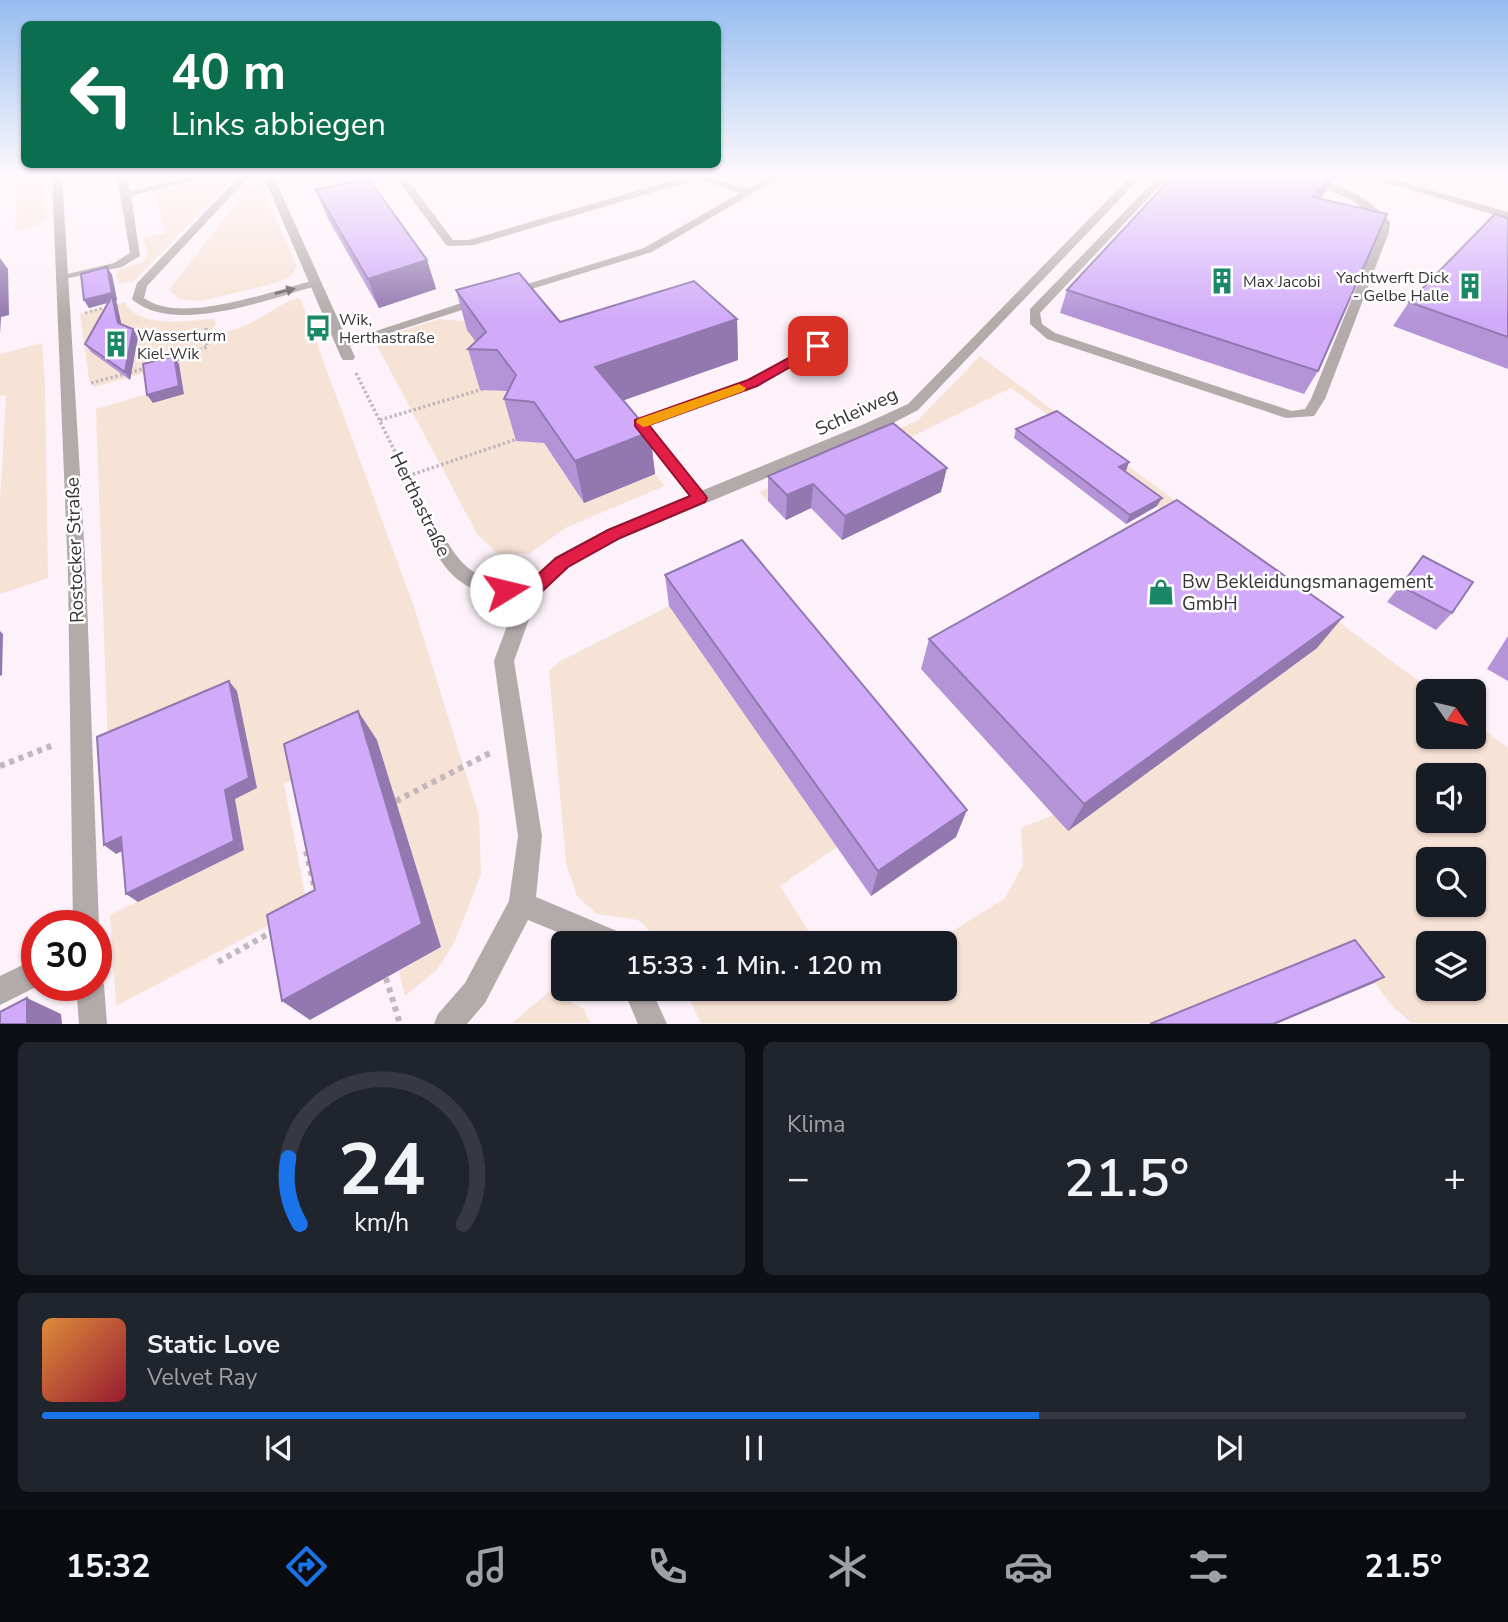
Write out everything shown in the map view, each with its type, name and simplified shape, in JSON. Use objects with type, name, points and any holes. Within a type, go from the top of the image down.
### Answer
[{"type":"street","name":"Rostocker Straße","points":[[60,223],[77,573],[85,910]]},
{"type":"street","points":[[289,223],[345,351]]},
{"type":"street","name":"Schleiweg","points":[[529,593],[562,562],[614,534],[868,429],[913,407],[1092,223]]},
{"type":"street","name":"Herthastraße","points":[[442,548],[451,566],[483,587],[529,593]]},
{"type":"street","points":[[448,1024],[475,993],[522,904],[530,836],[504,661],[529,593]]},
{"type":"street","points":[[522,904],[586,931]]},
{"type":"street","points":[[0,990],[21,980]]},
{"type":"street","points":[[91,1001],[93,1024]]},
{"type":"street","points":[[642,1001],[653,1024]]},
{"type":"lane","points":[[63,278],[118,265],[135,254],[129,223]]},
{"type":"lane","points":[[200,223],[141,285],[138,299],[152,308],[214,308],[316,283]]},
{"type":"lane","points":[[435,223],[450,243],[470,243],[538,223]]},
{"type":"lane","points":[[501,295],[648,250],[696,223]]},
{"type":"lane","points":[[1122,223],[1034,312],[1037,328],[1051,336],[1291,415],[1309,413],[1318,399],[1384,232],[1385,223]]},
{"type":"lane","points":[[345,351],[488,299]]},
{"type":"lane","points":[[700,498],[640,423],[753,383],[818,346]]},
{"type":"path","points":[[65,318],[138,299]]},
{"type":"path","name":"Herthastraße","points":[[345,351],[442,548]]},
{"type":"path","points":[[171,362],[199,352]]},
{"type":"path","points":[[66,390],[158,365]]},
{"type":"path","points":[[380,420],[489,387]]},
{"type":"path","points":[[408,475],[520,438]]},
{"type":"path","points":[[0,766],[79,735]]},
{"type":"path","points":[[396,801],[516,740]]},
{"type":"path","points":[[318,906],[305,847],[322,838]]},
{"type":"path","points":[[218,962],[285,925]]},
{"type":"path","points":[[386,978],[400,1024]]},
{"type":"shaded area","points":[[15,223],[41,223],[39,225],[15,232]]},
{"type":"shaded area","points":[[162,223],[190,223],[134,281],[119,284],[116,271],[143,262],[148,253],[143,238],[165,233]]},
{"type":"shaded area","points":[[221,223],[278,223],[297,266],[291,276],[272,284],[201,301],[179,299],[169,290]]},
{"type":"shaded area","points":[[298,298],[301,300],[414,607],[479,816],[481,874],[455,941],[437,970],[405,996],[399,971],[441,947],[377,740],[284,784],[307,905],[116,1006],[112,914],[244,850],[235,799],[108,747],[96,409],[151,393],[153,403],[184,393],[178,364],[94,387],[89,379],[80,314],[125,302],[141,317],[165,321],[214,319],[216,324],[212,329],[222,331],[244,326]]},
{"type":"shaded area","points":[[440,319],[470,322],[468,330],[498,375],[495,391],[507,390],[530,422],[520,438],[527,442],[542,441],[584,503],[655,474],[665,486],[567,527],[529,554],[498,554],[477,534],[374,340]]},
{"type":"shaded area","points":[[42,343],[48,578],[0,594],[0,503],[6,395],[0,396],[0,354]]},
{"type":"shaded area","points":[[980,356],[1416,679],[1416,749],[1486,749],[1486,731],[1508,748],[1508,1023],[1412,1023],[1394,1008],[1346,946],[1156,1023],[701,1023],[690,1001],[957,1001],[957,931],[953,931],[1005,898],[1023,865],[1021,828],[1054,815],[1178,522],[1115,476],[1125,470],[1011,388],[913,436],[768,501],[759,492],[918,420]]},
{"type":"shaded area","points":[[669,606],[837,847],[780,886],[808,931],[649,931],[638,920],[597,914],[577,896],[566,863],[549,671],[559,662]]},
{"type":"shaded area","points":[[550,991],[551,1001],[569,1001],[584,1009],[590,1023],[512,1023]]},
{"type":"building","points":[[335,223],[400,223],[427,260],[368,279]]},
{"type":"building","name":"Max Jacobi","points":[[1130,223],[1383,223],[1318,371],[1067,290]]},
{"type":"building","name":"Yachtwerft Dick - Gelbe Halle","points":[[1486,223],[1508,223],[1508,337],[1409,302]]},
{"type":"building","points":[[107,267],[112,293],[84,300],[81,274]]},
{"type":"building","points":[[519,273],[560,322],[694,281],[737,319],[595,367],[650,432],[575,461],[534,402],[504,399],[516,375],[497,350],[468,349],[486,332],[456,290]]},
{"type":"building","points":[[112,296],[118,323],[133,329],[125,372],[85,344]]},
{"type":"building","points":[[174,356],[179,386],[147,395],[143,364]]},
{"type":"building","points":[[1057,411],[1129,462],[1119,467],[1162,498],[1130,515],[1016,429]]},
{"type":"building","points":[[893,423],[947,468],[845,516],[813,484],[787,495],[768,476]]},
{"type":"building","points":[[1177,500],[1343,617],[1084,804],[929,639]]},
{"type":"building","points":[[742,540],[967,810],[878,871],[665,575]]},
{"type":"building","points":[[1423,556],[1473,582],[1452,613],[1401,586]]},
{"type":"building","points":[[229,681],[249,778],[225,790],[234,841],[126,894],[121,837],[104,845],[97,737]]},
{"type":"building","points":[[358,711],[422,924],[282,1001],[267,915],[315,890],[284,744]]},
{"type":"building","points":[[1355,940],[1384,977],[1273,1024],[1150,1024]]},
{"type":"building","points":[[21,1001],[27,1001],[27,1024],[0,1024],[0,1012]]},
{"type":"slow traffic","points":[[643,422],[739,388]]},
{"type":"place","name":"Max Jacobi","points":[[1222,281]]},
{"type":"place","name":"Yachtwerft Dick - Gelbe Halle","points":[[1470,286]]},
{"type":"place","name":"Wik, Herthastraße","points":[[318,328]]},
{"type":"place","name":"Wasserturm Kiel-Wik","points":[[116,344]]},
{"type":"place","name":"Bw Bekleidungsmanagement GmbH","points":[[1161,592]]},
{"type":"route","points":[[506,590],[529,593],[562,562],[614,534],[700,498],[640,423],[753,383],[818,346]]}]
